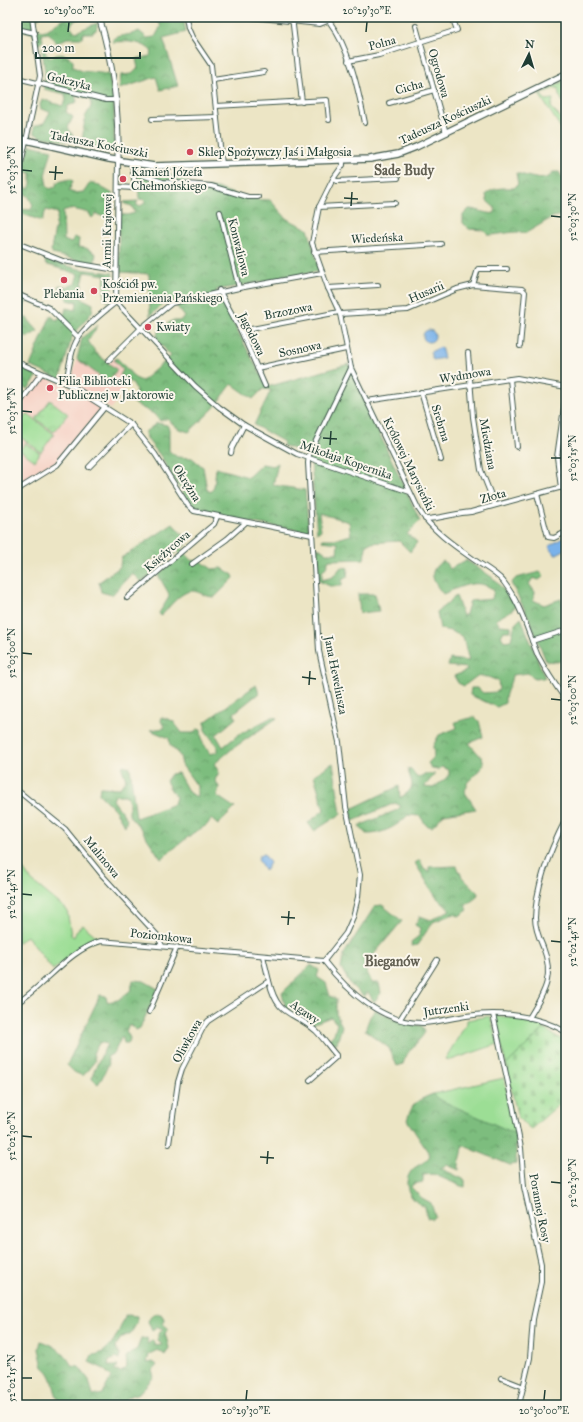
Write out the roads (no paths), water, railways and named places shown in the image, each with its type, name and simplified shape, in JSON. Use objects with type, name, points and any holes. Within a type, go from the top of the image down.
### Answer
[{"type":"main road","name":"Tadeusza Kościuszki","points":[[17,138],[118,161],[154,166],[378,158],[398,154],[420,146],[566,74]]},
{"type":"street","points":[[17,182],[40,76],[32,17]]},
{"type":"street","points":[[99,17],[110,52],[117,100],[118,161]]},
{"type":"street","points":[[186,17],[188,28],[192,37],[211,65],[222,164]]},
{"type":"street","points":[[250,17],[292,19],[320,24],[337,17]]},
{"type":"street","name":"Polna","points":[[348,61],[379,54],[457,30],[452,17]]},
{"type":"street","points":[[292,19],[302,102]]},
{"type":"street","points":[[329,21],[348,61],[365,123]]},
{"type":"street","points":[[416,26],[420,42]]},
{"type":"street","points":[[17,29],[35,33]]},
{"type":"street","name":"Ogrodowa","points":[[420,42],[446,133]]},
{"type":"street","points":[[213,80],[264,72]]},
{"type":"street","name":"Golczyka","points":[[17,78],[106,100],[117,100]]},
{"type":"street","name":"Cicha","points":[[389,103],[434,90]]},
{"type":"street","points":[[216,106],[328,100],[329,120]]},
{"type":"street","points":[[152,119],[217,117]]},
{"type":"street","name":"Królowej Marysieńki","points":[[343,160],[343,165],[333,179],[319,207],[313,234],[314,252],[328,288],[340,313],[351,368],[424,519],[460,550],[502,580],[513,595],[522,612],[532,641],[545,669],[566,700]]},
{"type":"street","name":"Armii Krajowej","points":[[116,302],[118,161]]},
{"type":"street","points":[[118,187],[133,188],[135,186],[132,163]]},
{"type":"street","points":[[133,172],[163,182],[211,186],[248,198],[258,198]]},
{"type":"street","points":[[333,179],[337,181],[398,178]]},
{"type":"street","points":[[319,207],[395,203]]},
{"type":"street","name":"Konwaliowa","points":[[220,212],[239,288]]},
{"type":"street","points":[[17,243],[63,261],[116,270]]},
{"type":"street","name":"Wiedeńska","points":[[314,252],[441,244]]},
{"type":"street","points":[[507,270],[478,269],[473,285],[524,290],[523,326],[520,346]]},
{"type":"street","points":[[108,361],[140,329],[172,303],[220,291],[322,273]]},
{"type":"street","points":[[328,288],[378,285]]},
{"type":"street","name":"Husarii","points":[[340,313],[408,310],[457,289],[473,285]]},
{"type":"street","name":"Jagodowa","points":[[220,291],[265,386]]},
{"type":"street","points":[[17,294],[49,308],[78,337]]},
{"type":"street","points":[[66,383],[74,346],[78,337],[116,302]]},
{"type":"street","name":"Mikołaja Kopernika","points":[[116,302],[195,386],[219,407],[244,425],[279,446],[308,459],[410,492]]},
{"type":"street","name":"Brzozowa","points":[[240,331],[340,313]]},
{"type":"street","name":"Sosnowa","points":[[257,368],[346,349]]},
{"type":"street","name":"Miedziana","points":[[468,353],[469,385],[481,470],[494,505]]},
{"type":"street","name":"Okrężna","points":[[17,362],[41,374],[66,383],[131,424],[155,454],[189,507],[194,511],[245,523],[312,535]]},
{"type":"street","name":"Jana Heweliusza","points":[[324,961],[346,933],[353,917],[358,897],[360,875],[346,808],[339,742],[319,651],[308,459],[351,368]]},
{"type":"street","points":[[18,405],[41,374]]},
{"type":"street","points":[[510,378],[517,447]]},
{"type":"street","name":"Wydmowa","points":[[367,400],[510,378],[566,387]]},
{"type":"street","name":"Srebrna","points":[[421,392],[441,460]]},
{"type":"street","points":[[564,487],[558,457],[566,394]]},
{"type":"street","points":[[17,490],[57,465],[104,408]]},
{"type":"street","points":[[88,467],[131,424]]},
{"type":"street","points":[[231,453],[244,425]]},
{"type":"street","name":"Złota","points":[[424,519],[435,519],[457,513],[471,512],[564,487]]},
{"type":"street","points":[[537,494],[548,537],[554,538],[566,532]]},
{"type":"street","name":"Księżycowa","points":[[127,598],[214,524],[217,517]]},
{"type":"street","points":[[192,564],[227,539],[245,523]]},
{"type":"street","points":[[532,641],[566,630]]},
{"type":"street","name":"Malinowa","points":[[17,790],[65,829],[103,876],[158,936],[162,946]]},
{"type":"street","points":[[528,1018],[540,999],[548,979],[549,971],[548,961],[536,925],[537,904],[544,873],[566,819]]},
{"type":"street","name":"Poziomkowa","points":[[17,1003],[75,955],[93,943],[109,941],[324,961]]},
{"type":"street","points":[[149,1012],[177,947]]},
{"type":"street","points":[[263,956],[269,981]]},
{"type":"street","points":[[400,1019],[437,960]]},
{"type":"street","name":"Jutrzenki","points":[[324,961],[340,981],[357,997],[371,1006],[400,1019],[424,1023],[492,1014],[528,1018],[566,1032]]},
{"type":"street","name":"Agawy","points":[[269,981],[273,995],[278,1004],[286,1012],[316,1031],[336,1057],[310,1080]]},
{"type":"street","name":"Oliwkowa","points":[[169,1144],[180,1075],[204,1026],[208,1021],[269,981]]},
{"type":"street","name":"Porannej Rosy","points":[[492,1014],[513,1106],[520,1148],[524,1187],[541,1264],[541,1282],[533,1319],[530,1358],[519,1405]]},
{"type":"street","points":[[501,1378],[524,1387]]},
{"type":"water","points":[[427,330],[431,330],[435,336],[431,342],[427,342],[423,338],[423,334]]},
{"type":"water","points":[[441,347],[444,358],[433,360],[430,352]]},
{"type":"water","points":[[566,536],[566,549],[555,555],[549,546]]},
{"type":"water","points":[[264,854],[270,863],[265,871],[258,859],[260,855]]},
{"type":"place","name":"Sklep Spożywczy Jaś i Małgosia","points":[[190,152]]},
{"type":"place","name":"Kamień Józefa Chełmońskiego","points":[[123,179]]},
{"type":"place","name":"Plebania","points":[[64,280]]},
{"type":"place","name":"Kościół pw. Przemienienia Pańskiego","points":[[94,291]]},
{"type":"place","name":"Kwiaty","points":[[148,327]]},
{"type":"place","name":"Filia Biblioteki Publicznej w Jaktorowie","points":[[50,388]]},
{"type":"district","name":"Sade Budy","points":[[404,170]]},
{"type":"district","name":"Bieganów","points":[[392,961]]}]
